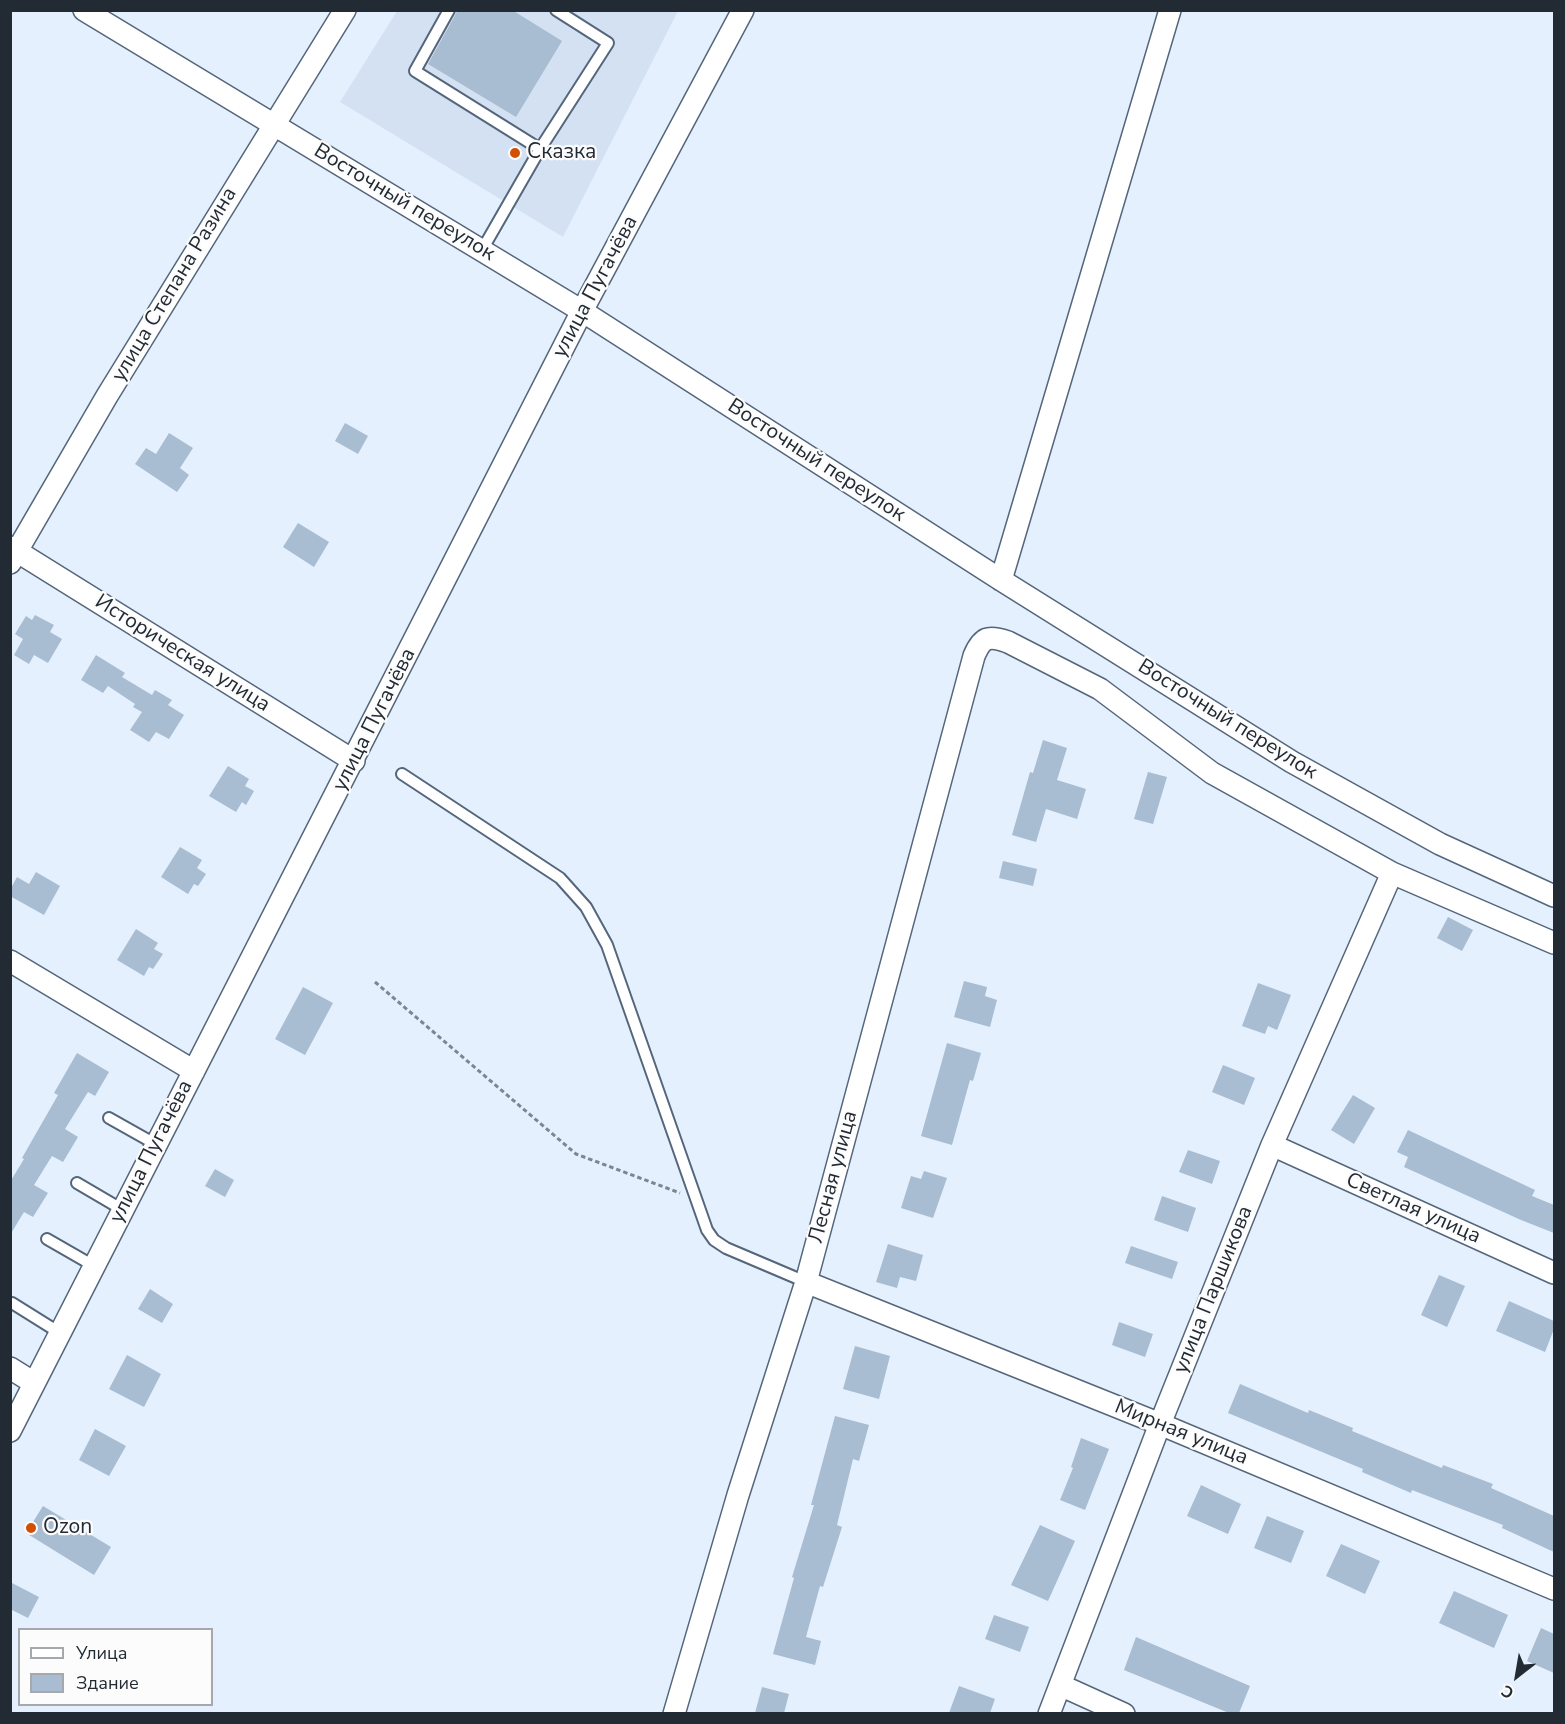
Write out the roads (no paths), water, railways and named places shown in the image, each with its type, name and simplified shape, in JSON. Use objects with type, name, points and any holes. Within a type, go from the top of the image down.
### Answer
[{"type":"street","name":"Восточный переулок","points":[[84,10],[582,311],[1292,762],[1440,844],[1554,896]]},
{"type":"street","name":"улица Степана Разина","points":[[13,554],[345,10]]},
{"type":"street","name":"улица Пугачёва","points":[[10,1431],[582,311],[743,10]]},
{"type":"street","points":[[1001,579],[1170,10]]},
{"type":"street","name":"Историческая улица","points":[[13,554],[354,761]]},
{"type":"street","name":"Восточный переулок","points":[[986,639],[996,638],[1008,642],[1100,689],[1212,773],[1392,873],[1554,943]]},
{"type":"street","name":"Лесная улица","points":[[674,1713],[738,1495],[806,1282],[974,656],[979,645],[986,639]]},
{"type":"street","name":"улица Паршикова","points":[[1049,1713],[1160,1424],[1272,1145],[1392,873]]},
{"type":"street","points":[[15,967],[194,1071]]},
{"type":"street","name":"Светлая улица","points":[[1272,1145],[1554,1273]]},
{"type":"street","name":"Мирная улица","points":[[806,1282],[1160,1424],[1554,1589]]},
{"type":"street","points":[[10,1368],[34,1383]]},
{"type":"street","points":[[1060,1685],[1124,1713]]},
{"type":"lane","points":[[449,10],[415,70],[540,149]]},
{"type":"lane","points":[[482,250],[540,149],[608,43],[556,10]]},
{"type":"lane","points":[[402,774],[560,878],[586,908],[607,945],[706,1230],[714,1240],[726,1248],[806,1282]]},
{"type":"lane","points":[[109,1118],[157,1145]]},
{"type":"lane","points":[[77,1183],[123,1210]]},
{"type":"lane","points":[[47,1239],[94,1266]]},
{"type":"lane","points":[[12,1303],[60,1333]]},
{"type":"place","name":"Сказка","points":[[515,153]]},
{"type":"place","name":"Ozon","points":[[31,1528]]}]
